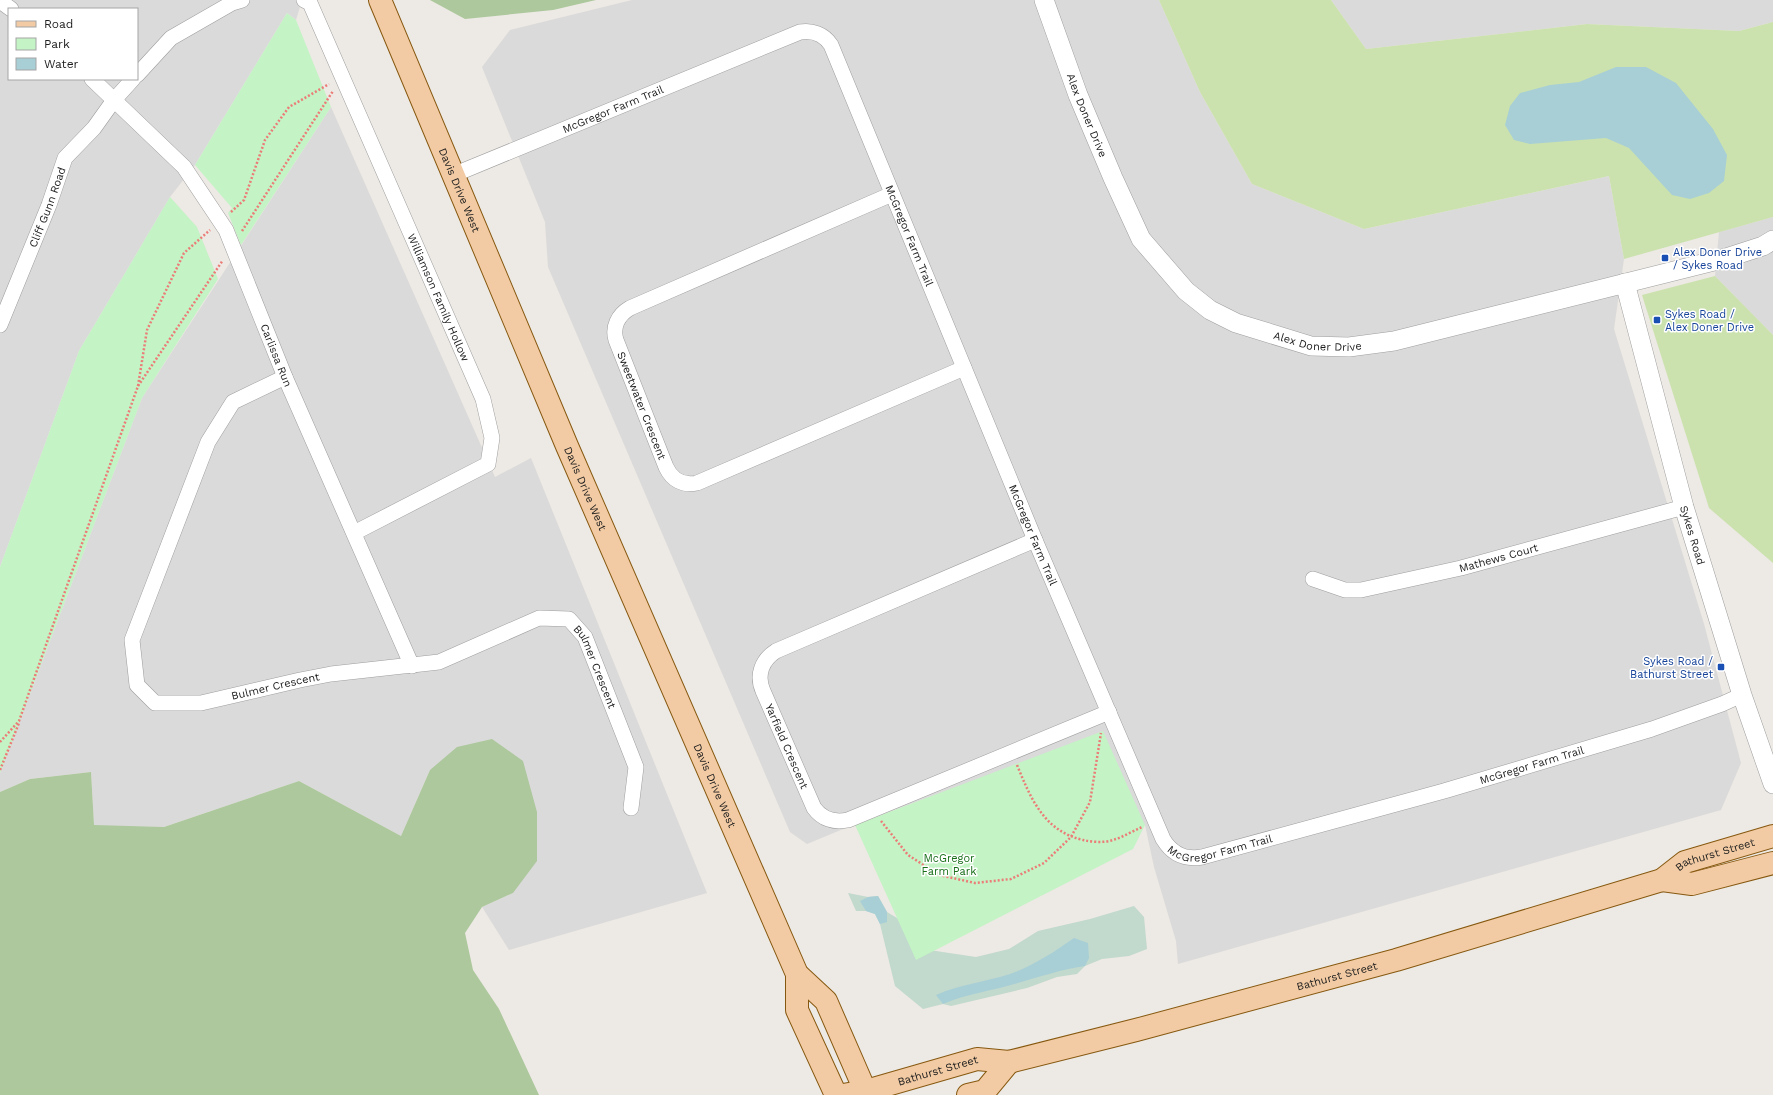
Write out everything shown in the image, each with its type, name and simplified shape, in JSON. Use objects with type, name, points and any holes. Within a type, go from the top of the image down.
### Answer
[{"type":"main road","name":"Davis Drive West","points":[[380,0],[573,460],[797,974],[826,1001],[867,1093]]},
{"type":"main road","name":"Bathurst Street","points":[[843,1095],[867,1093],[978,1059],[1009,1062],[1144,1028],[1396,960],[1662,880],[1685,862],[1773,836]]},
{"type":"main road","name":"Bathurst Street","points":[[1662,880],[1692,884],[1773,862]]},
{"type":"main road","name":"Davis Drive West","points":[[797,974],[797,1010],[836,1095]]},
{"type":"main road","points":[[968,1095],[985,1091],[1009,1062]]},
{"type":"street","points":[[138,74],[171,38],[232,3],[242,0]]},
{"type":"street","name":"Williamson Family Hollow","points":[[304,0],[310,3],[483,399],[492,438],[488,464],[354,533]]},
{"type":"street","name":"Alex Doner Drive","points":[[1044,0],[1078,95],[1113,178],[1141,239],[1186,291],[1210,310],[1236,323],[1310,346],[1349,347],[1394,341],[1726,258],[1763,246],[1773,240]]},
{"type":"street","points":[[0,1],[10,8]]},
{"type":"street","name":"McGregor Farm Trail","points":[[453,175],[800,32],[810,31],[824,37],[831,45],[1107,713],[1165,842],[1179,855],[1194,858],[1444,791],[1652,730],[1742,695]]},
{"type":"street","name":"Carlissa Run","points":[[93,80],[184,167],[226,230],[285,377],[412,666]]},
{"type":"street","points":[[114,100],[132,80]]},
{"type":"street","name":"Cliff Gunn Road","points":[[0,325],[49,205],[65,158],[94,128],[114,100]]},
{"type":"street","name":"Sweetwater Crescent","points":[[892,194],[630,308],[620,316],[615,328],[616,340],[666,467],[676,480],[684,483],[697,483],[964,368]]},
{"type":"street","name":"Sykes Road","points":[[1625,283],[1684,507],[1742,695],[1773,784]]},
{"type":"street","name":"Bulmer Crescent","points":[[285,377],[233,402],[208,442],[132,640],[137,685],[155,703],[200,703],[331,674],[439,662],[539,618],[569,619],[585,637],[636,768],[631,808]]},
{"type":"street","name":"Mathews Court","points":[[1313,579],[1345,590],[1361,590],[1461,568],[1684,507]]},
{"type":"street","name":"Yarfield Crescent","points":[[1035,540],[776,651],[763,664],[760,678],[761,686],[816,810],[826,818],[838,821],[848,820],[1107,713]]},
{"type":"path","points":[[0,770],[20,721],[138,386]]},
{"type":"path","points":[[872,809],[908,855],[939,875],[975,883],[1011,879],[1044,863],[1071,837],[1090,802],[1107,713]]},
{"type":"path","points":[[0,742],[20,721]]},
{"type":"path","points":[[1011,752],[1038,809],[1052,826],[1071,837],[1092,842],[1113,840],[1146,825]]},
{"type":"shaded area","points":[[0,0],[302,0],[296,20],[287,13],[195,165],[170,197],[79,351],[0,567]]},
{"type":"shaded area","points":[[632,0],[1159,0],[1200,92],[1252,184],[1364,229],[1609,176],[1624,259],[1614,329],[1704,624],[1741,763],[1721,810],[1178,964],[1176,941],[1154,867],[1145,825],[1020,764],[848,827],[807,844],[790,832],[548,267],[545,222],[482,67],[510,30]]},
{"type":"shaded area","points":[[1331,0],[1773,0],[1773,22],[1739,31],[1587,24],[1366,49]]},
{"type":"shaded area","points":[[331,107],[495,477],[531,458],[707,893],[509,950],[482,907],[513,893],[430,770],[401,836],[299,781],[164,827],[94,826],[91,772],[30,779],[0,792],[0,773],[142,398]]},
{"type":"shaded area","points":[[1773,217],[1773,335],[1715,276],[1719,232]]},
{"type":"green space","points":[[430,0],[596,0],[553,10],[465,19]]},
{"type":"green space","points":[[1159,0],[1331,0],[1366,49],[1587,24],[1739,31],[1773,22],[1773,217],[1624,259],[1609,176],[1364,229],[1252,184],[1200,92]]},
{"type":"green space","points":[[287,13],[296,20],[331,107],[241,245],[228,213],[232,208],[195,165]]},
{"type":"green space","points":[[170,197],[197,227],[218,279],[142,398],[0,773],[0,567],[79,351]]},
{"type":"green space","points":[[1715,276],[1773,335],[1773,563],[1709,508],[1642,295]]},
{"type":"green space","name":"McGregor Farm Park","points":[[1103,731],[1145,825],[1133,849],[916,960],[855,825]]},
{"type":"green space","points":[[492,739],[523,761],[537,812],[537,861],[513,893],[482,907],[465,933],[473,970],[499,1009],[539,1095],[0,1095],[0,792],[30,779],[91,772],[94,825],[164,827],[299,781],[401,836],[430,770],[457,747]]},
{"type":"green space","points":[[848,893],[868,897],[878,896],[887,912],[897,918],[916,948],[976,957],[1009,949],[1038,931],[1090,919],[1134,906],[1144,917],[1147,949],[1129,956],[1102,959],[1085,966],[1077,974],[1057,977],[1027,988],[951,1006],[943,1004],[923,1009],[895,986],[880,924],[875,914],[866,911],[856,911]]},
{"type":"water","points":[[1616,67],[1646,67],[1676,83],[1713,129],[1727,155],[1724,181],[1709,193],[1690,199],[1672,195],[1629,148],[1606,138],[1530,144],[1514,140],[1505,125],[1510,106],[1520,93],[1550,85],[1579,82]]},
{"type":"water","points":[[878,896],[887,912],[887,922],[880,924],[875,914],[866,911],[860,901],[868,897]]},
{"type":"water","points":[[1074,938],[1088,943],[1089,958],[1085,966],[1055,972],[966,996],[943,1004],[936,995],[954,988],[1001,977],[1019,971],[1043,958]]},
{"type":"place","name":"Alex Doner Drive / Sykes Road","points":[[1665,258]]},
{"type":"place","name":"Sykes Road / Alex Doner Drive","points":[[1657,320]]},
{"type":"place","name":"Sykes Road / Bathurst Street","points":[[1721,667]]}]
